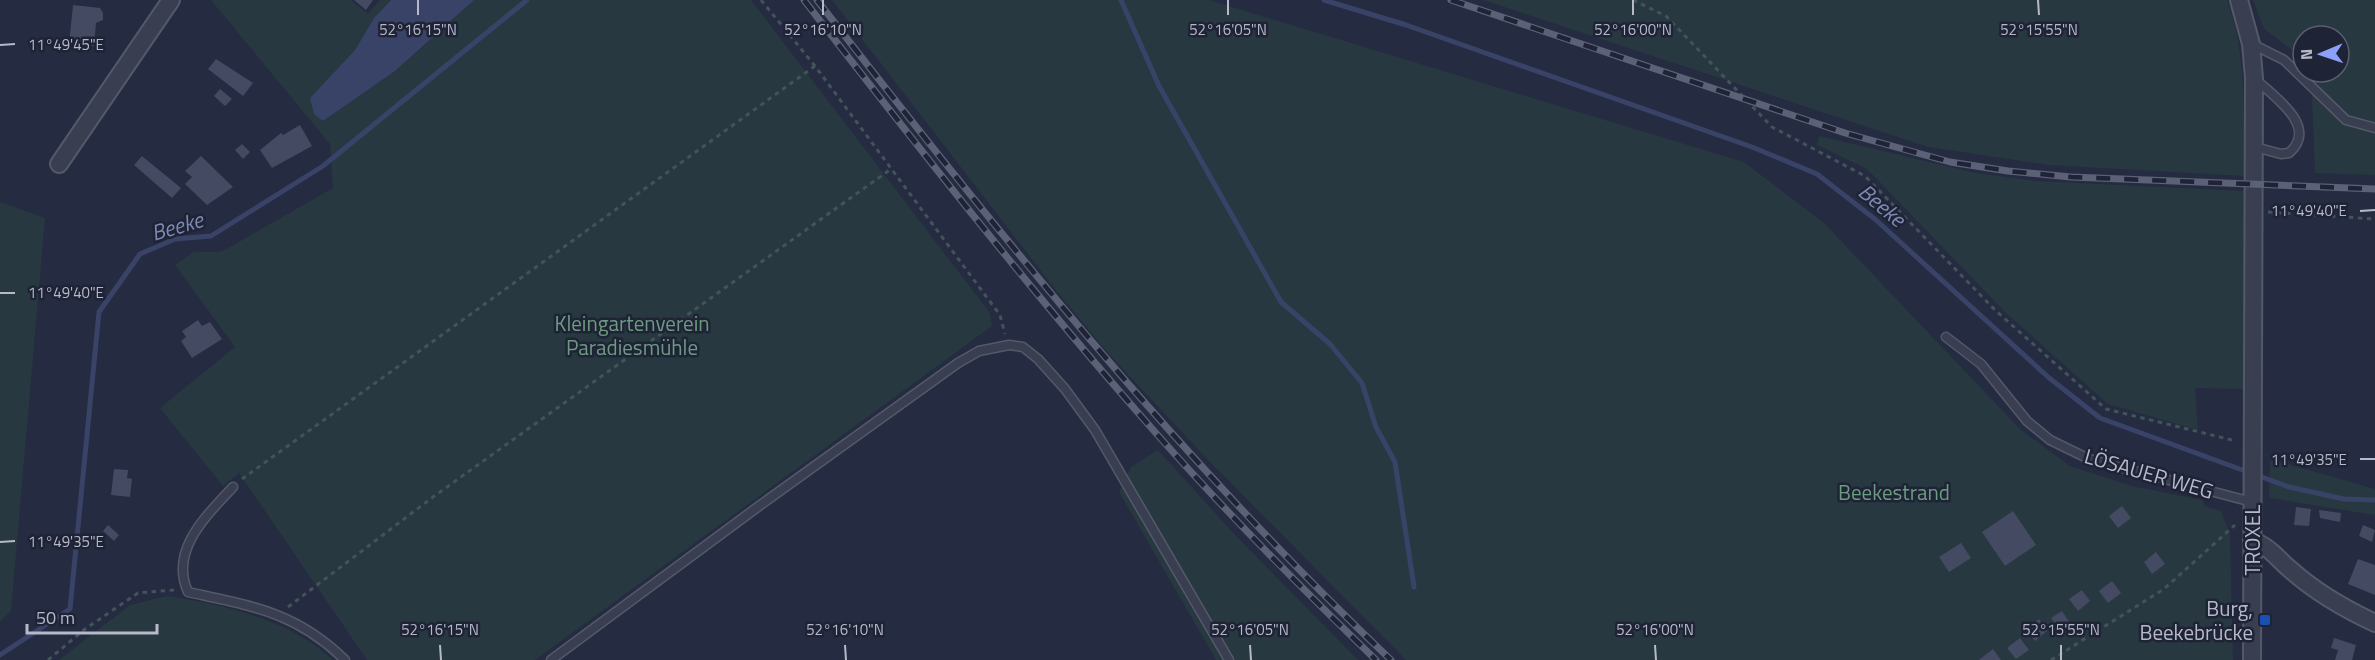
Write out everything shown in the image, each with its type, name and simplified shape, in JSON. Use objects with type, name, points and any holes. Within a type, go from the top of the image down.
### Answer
[{"type":"street","points":[[58,164],[171,0]]},
{"type":"street","name":"TROXEL","points":[[2238,0],[2251,44],[2254,78],[2252,660]]},
{"type":"street","points":[[2252,540],[2271,548],[2290,570],[2317,591],[2348,611],[2375,623]]},
{"type":"lane","points":[[2251,44],[2284,60],[2346,120],[2375,128]]},
{"type":"lane","points":[[2254,78],[2285,106],[2301,130],[2300,139],[2289,153],[2281,154],[2255,147]]},
{"type":"lane","name":"LÖSAUER WEG","points":[[1946,337],[1981,364],[2027,421],[2050,440],[2089,459],[2235,497],[2252,495]]},
{"type":"lane","points":[[551,660],[958,363],[980,351],[1009,345],[1023,347],[1038,359],[1065,388],[1095,430],[1229,660]]},
{"type":"lane","points":[[233,487],[203,520],[186,549],[182,566],[183,580],[188,591],[278,614],[319,636],[345,660]]},
{"type":"path","points":[[761,0],[815,66],[1000,315],[1009,345]]},
{"type":"path","points":[[1633,0],[1666,16],[1772,127],[1865,176],[1996,311],[2106,409],[2252,451]]},
{"type":"path","points":[[233,487],[263,463],[815,66]]},
{"type":"path","points":[[278,614],[415,510],[891,169]]},
{"type":"path","points":[[2254,210],[2295,216],[2375,219]]},
{"type":"path","points":[[2051,660],[2164,589],[2236,524],[2235,497]]},
{"type":"path","points":[[48,660],[85,629],[138,593],[188,591]]},
{"type":"green space","name":"Kleingartenverein Paradiesmühle","points":[[211,0],[351,0],[368,14],[380,0],[391,0],[374,18],[355,50],[310,98],[323,121],[395,71],[474,0],[751,0],[990,313],[992,326],[535,660],[367,660],[239,473],[223,486],[160,408],[235,347],[175,265],[194,252],[220,252],[333,188],[330,144]]},
{"type":"green space","name":"Beekestrand","points":[[832,0],[1209,0],[1744,162],[1824,223],[2021,430],[2070,466],[2132,486],[2202,500],[2205,506],[2221,511],[2230,535],[2233,660],[1406,660],[1209,461],[1108,353],[1058,293]]},
{"type":"green space","points":[[1483,0],[2227,0],[2234,21],[2241,65],[2244,109],[2244,176],[2049,165],[1928,147]]},
{"type":"green space","points":[[2253,0],[2375,0],[2375,175],[2315,173],[2311,84],[2351,84],[2351,24],[2291,24],[2291,49],[2264,29]]},
{"type":"green space","points":[[1819,136],[1976,173],[2035,181],[2245,191],[2243,389],[2195,388],[2198,430],[2108,404],[2007,314],[1867,169],[1817,145]]},
{"type":"green space","points":[[0,202],[45,218],[11,611],[0,622]]},
{"type":"green space","points":[[1158,450],[1235,535],[1358,660],[1216,660],[1119,492],[1131,467]]},
{"type":"green space","points":[[2270,459],[2375,489],[2375,515],[2269,498]]},
{"type":"green space","points":[[167,596],[234,609],[276,624],[315,646],[333,660],[59,660],[130,605]]},
{"type":"water","points":[[391,0],[474,0],[395,71],[323,121],[314,114],[310,98],[355,50],[374,18]]},
{"type":"building","points":[[354,0],[373,0],[366,10]]},
{"type":"building","points":[[73,5],[100,8],[103,13],[103,20],[96,23],[94,46],[69,44]]},
{"type":"building","points":[[216,59],[253,83],[243,96],[208,69]]},
{"type":"building","points":[[220,89],[232,99],[225,106],[214,96]]},
{"type":"building","points":[[300,125],[312,146],[272,168],[260,150],[281,133],[283,135]]},
{"type":"building","points":[[242,144],[250,152],[243,159],[235,150]]},
{"type":"building","points":[[142,156],[181,188],[172,198],[134,165]]},
{"type":"building","points":[[201,156],[233,187],[207,205],[185,184],[192,177],[185,171]]},
{"type":"building","points":[[198,320],[202,326],[210,322],[222,339],[192,358],[181,341],[186,337],[182,331]]},
{"type":"building","points":[[114,469],[128,470],[127,478],[132,479],[130,497],[111,495]]},
{"type":"building","points":[[2122,506],[2131,518],[2118,528],[2109,516]]},
{"type":"building","points":[[2296,507],[2311,509],[2309,526],[2294,525]]},
{"type":"building","points":[[2319,510],[2341,513],[2340,522],[2320,518]]},
{"type":"building","points":[[2013,511],[2036,545],[2005,566],[1982,532]]},
{"type":"building","points":[[108,525],[119,535],[114,541],[103,531]]},
{"type":"building","points":[[2363,525],[2375,530],[2372,542],[2359,536]]},
{"type":"building","points":[[1961,543],[1971,558],[1949,572],[1939,557]]},
{"type":"building","points":[[2156,552],[2165,564],[2152,574],[2144,562]]},
{"type":"building","points":[[2358,559],[2375,565],[2375,595],[2348,584]]},
{"type":"building","points":[[2112,581],[2121,593],[2108,603],[2099,591]]},
{"type":"building","points":[[2082,590],[2090,601],[2078,611],[2069,599]]},
{"type":"building","points":[[2062,611],[2072,626],[2062,633],[2051,618]]},
{"type":"building","points":[[2039,619],[2047,631],[2035,641],[2026,629]]},
{"type":"building","points":[[2020,638],[2029,650],[2016,659],[2007,648]]},
{"type":"building","points":[[2334,638],[2356,645],[2352,660],[2335,660],[2338,650],[2331,648]]},
{"type":"building","points":[[1993,649],[2001,660],[1979,660]]},
{"type":"waterway","name":"Beeke","points":[[0,655],[70,609],[99,312],[140,254],[175,239],[211,236],[323,166],[527,0]]},
{"type":"waterway","points":[[1121,0],[1159,86],[1281,302],[1330,344],[1362,383],[1376,427],[1395,462],[1414,587]]},
{"type":"waterway","name":"Beeke","points":[[1324,0],[1406,25],[1752,147],[1817,174],[1876,220],[2048,377],[2100,418],[2289,487],[2344,499],[2375,500]]},
{"type":"railway","points":[[804,0],[976,219],[1109,380],[1236,520],[1376,660]]},
{"type":"railway","points":[[817,0],[952,172],[1091,341],[1237,504],[1391,660]]},
{"type":"railway","points":[[1451,0],[1845,133],[1950,162],[2071,177],[2375,189]]},
{"type":"place","name":"Burg, Beekebrücke","points":[[2265,620]]}]
